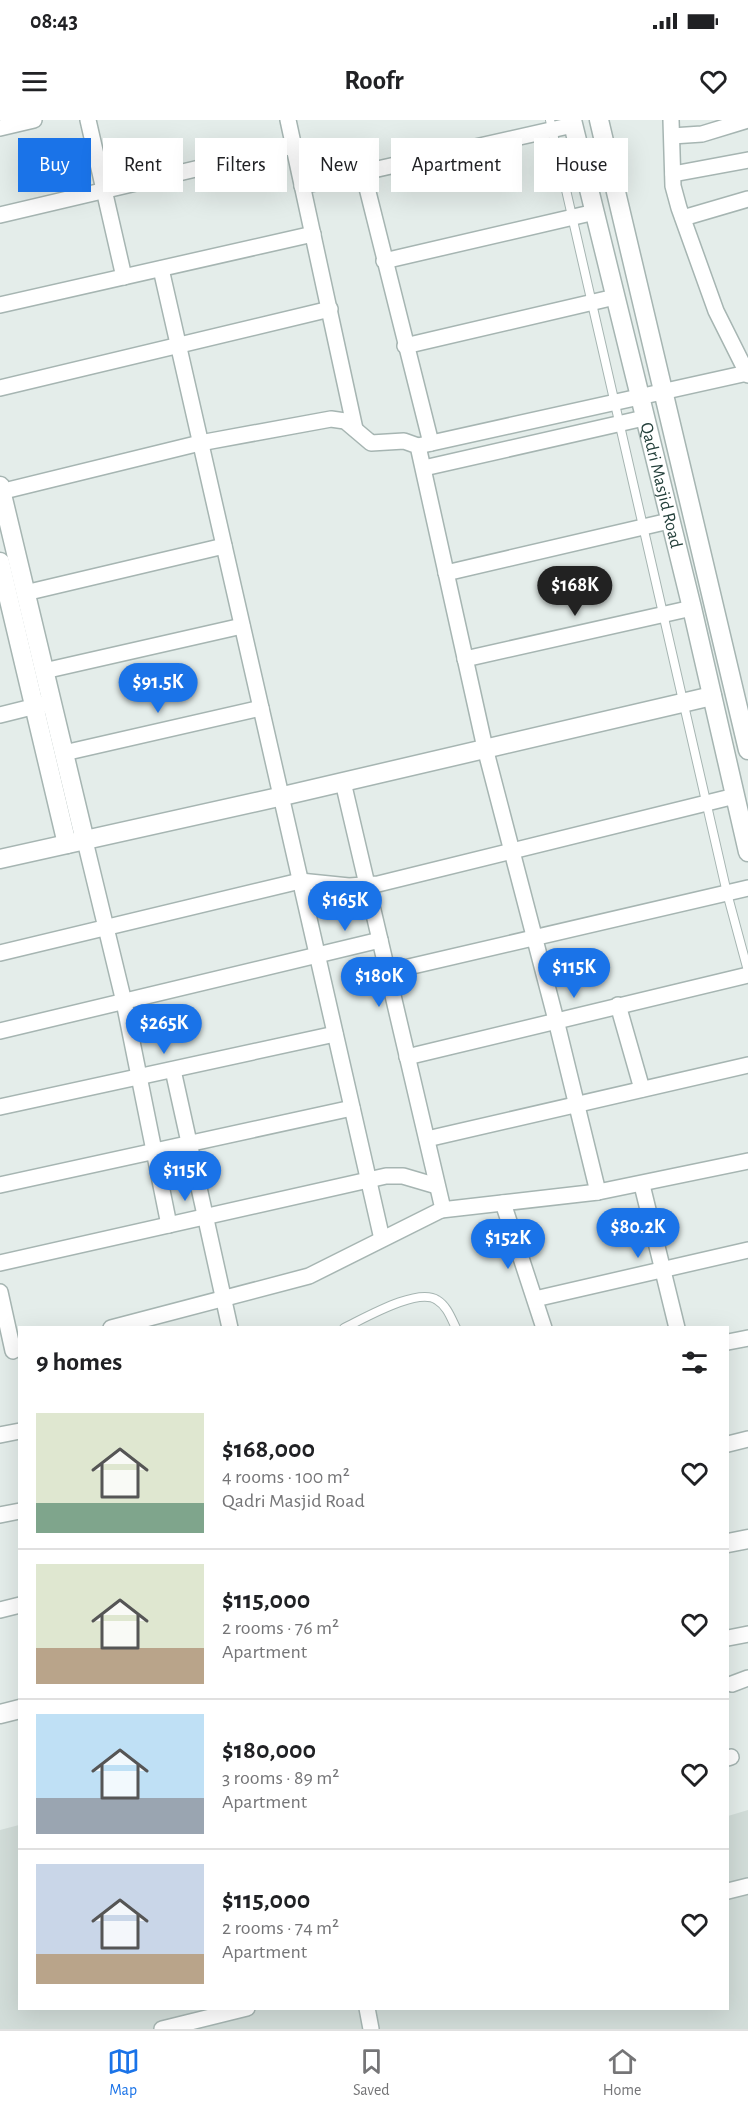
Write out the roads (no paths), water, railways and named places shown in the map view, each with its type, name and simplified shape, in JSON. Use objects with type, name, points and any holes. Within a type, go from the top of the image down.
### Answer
[{"type":"street","points":[[0,128],[34,120]]},
{"type":"street","points":[[88,120],[103,186]]},
{"type":"street","points":[[288,120],[299,173]]},
{"type":"street","name":"Qadri Masjid Road","points":[[599,120],[748,750]]},
{"type":"street","points":[[76,842],[64,753],[43,704],[44,671],[0,490],[200,442],[331,419],[345,421],[371,443],[404,441],[425,444],[747,374],[716,310],[673,186],[671,120]]},
{"type":"street","points":[[672,136],[702,134],[748,120]]},
{"type":"street","points":[[379,168],[551,125],[573,122]]},
{"type":"street","name":"Qadri Masjid Road","points":[[573,122],[692,608],[748,852]]},
{"type":"street","points":[[183,172],[293,146]]},
{"type":"street","points":[[673,174],[748,160]]},
{"type":"street","points":[[0,215],[103,190]]},
{"type":"street","points":[[104,192],[124,277]]},
{"type":"street","points":[[303,192],[355,429]]},
{"type":"street","points":[[368,192],[405,346],[425,444],[424,468],[485,748],[598,1192]]},
{"type":"street","points":[[683,218],[748,199]]},
{"type":"street","points":[[384,261],[596,212]]},
{"type":"street","points":[[0,305],[313,234]]},
{"type":"street","points":[[161,269],[283,796],[300,881],[382,1239]]},
{"type":"street","points":[[405,346],[615,297]]},
{"type":"street","points":[[0,388],[330,309]]},
{"type":"street","points":[[424,468],[644,418]]},
{"type":"street","points":[[446,573],[669,521]]},
{"type":"street","points":[[25,592],[224,546]]},
{"type":"street","points":[[0,562],[43,704],[76,842],[105,929],[124,1002],[169,1225]]},
{"type":"street","points":[[465,659],[692,608]]},
{"type":"street","points":[[44,671],[242,626]]},
{"type":"street","points":[[0,859],[712,696]]},
{"type":"street","points":[[0,714],[43,704]]},
{"type":"street","points":[[64,753],[261,708]]},
{"type":"street","points":[[343,782],[443,1209],[441,1210]]},
{"type":"street","points":[[0,953],[300,881],[367,886],[735,796]]},
{"type":"street","points":[[387,972],[748,888]]},
{"type":"street","points":[[0,1031],[380,940]]},
{"type":"street","points":[[407,1057],[748,973]]},
{"type":"street","points":[[618,1005],[642,1089]]},
{"type":"street","points":[[0,1107],[335,1034]]},
{"type":"street","points":[[426,1138],[748,1065]]},
{"type":"street","points":[[173,1070],[230,1326]]},
{"type":"street","points":[[0,1185],[352,1108]]},
{"type":"street","points":[[119,1326],[309,1276],[441,1210],[642,1185],[748,1161]]},
{"type":"street","points":[[0,1263],[369,1180],[403,1176],[437,1186]]},
{"type":"street","points":[[642,1185],[677,1326]]},
{"type":"street","points":[[503,1203],[543,1326]]},
{"type":"street","points":[[535,1299],[748,1250]]},
{"type":"street","points":[[0,1292],[11,1351]]},
{"type":"street","points":[[729,1342],[748,1338]]},
{"type":"street","points":[[0,1435],[18,1431]]},
{"type":"street","points":[[729,1444],[748,1439]]},
{"type":"street","points":[[0,1515],[18,1511]]},
{"type":"street","points":[[729,1543],[748,1539]]},
{"type":"street","points":[[0,1610],[18,1606]]},
{"type":"street","points":[[729,1638],[748,1634]]},
{"type":"street","points":[[732,1684],[748,1678]]},
{"type":"street","points":[[0,1714],[18,1710]]},
{"type":"street","points":[[729,1891],[748,1886]]},
{"type":"street","points":[[162,2029],[239,2010]]},
{"type":"street","points":[[367,2010],[371,2029]]},
{"type":"lane","points":[[551,125],[665,614],[706,803],[748,973]]},
{"type":"lane","points":[[348,1326],[411,1298],[424,1296],[437,1299],[446,1309],[455,1326]]}]
